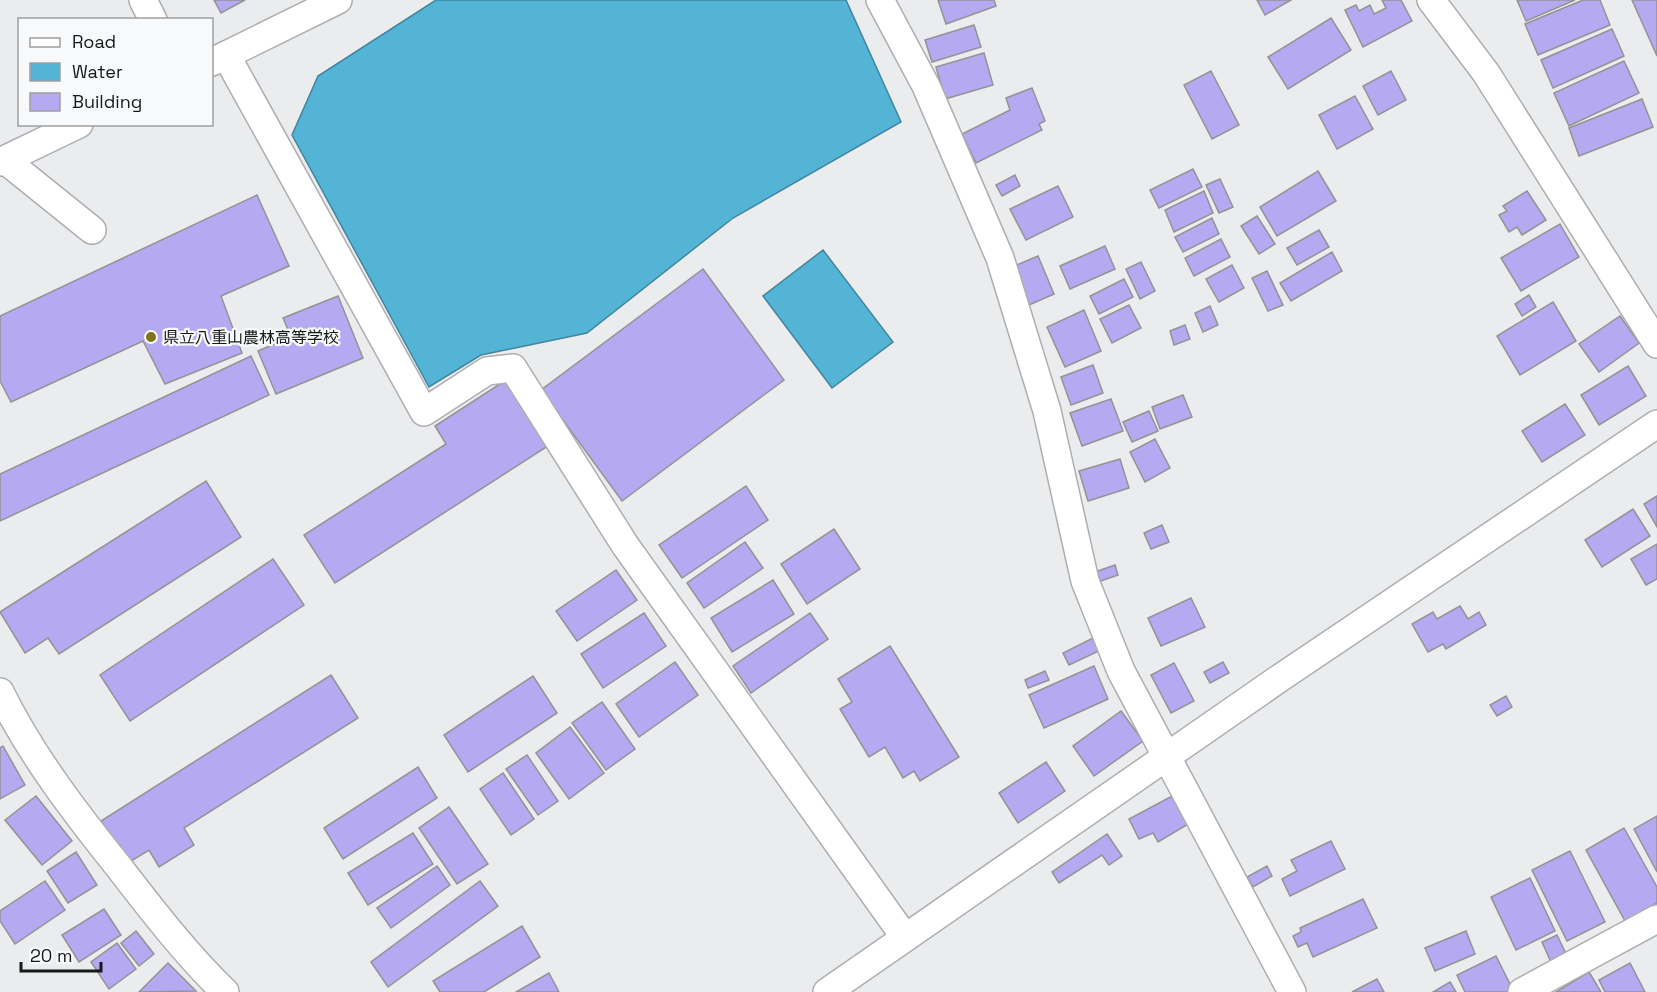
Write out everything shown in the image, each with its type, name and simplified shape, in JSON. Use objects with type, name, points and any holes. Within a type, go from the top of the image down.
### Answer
[{"type":"street","points":[[143,0],[152,18]]},
{"type":"street","points":[[338,0],[219,58],[424,412],[487,371],[513,368],[625,545],[904,936]]},
{"type":"street","points":[[880,0],[926,86],[1000,258],[1047,411],[1085,581],[1121,671],[1293,992]]},
{"type":"street","points":[[1431,0],[1486,73],[1657,344]]},
{"type":"street","points":[[75,126],[3,161],[92,230]]},
{"type":"street","points":[[827,992],[904,936],[1167,758],[1280,678],[1657,424]]},
{"type":"street","points":[[0,692],[12,717],[60,793],[188,956],[225,992]]},
{"type":"street","points":[[1522,992],[1657,919]]},
{"type":"water","points":[[436,0],[846,0],[901,122],[733,218],[587,333],[481,355],[429,387],[292,135],[318,76]]},
{"type":"water","points":[[823,250],[893,342],[832,388],[763,296]]},
{"type":"building","points":[[214,0],[245,0],[221,13]]},
{"type":"building","points":[[938,0],[994,0],[996,6],[946,24]]},
{"type":"building","points":[[1257,0],[1291,0],[1265,15]]},
{"type":"building","points":[[1382,0],[1401,0],[1412,21],[1363,47],[1345,10],[1356,5],[1359,11],[1370,5],[1374,14],[1386,8]]},
{"type":"building","points":[[1517,0],[1575,0],[1526,21]]},
{"type":"building","points":[[1583,0],[1600,0],[1610,25],[1538,55],[1525,24]]},
{"type":"building","points":[[1632,0],[1657,0],[1657,56]]},
{"type":"building","points":[[1331,18],[1351,50],[1288,89],[1268,57]]},
{"type":"building","points":[[974,25],[981,47],[932,62],[925,40]]},
{"type":"building","points":[[1612,29],[1624,56],[1553,88],[1541,60]]},
{"type":"building","points":[[984,53],[993,85],[945,99],[936,67]]},
{"type":"building","points":[[1624,61],[1639,93],[1569,126],[1554,93]]},
{"type":"building","points":[[1211,71],[1239,125],[1212,139],[1184,85]]},
{"type":"building","points":[[1391,71],[1406,100],[1378,115],[1363,86]]},
{"type":"building","points":[[1032,88],[1045,121],[1039,124],[1042,130],[976,163],[962,134],[1010,110],[1006,98]]},
{"type":"building","points":[[1355,96],[1373,129],[1337,149],[1319,115]]},
{"type":"building","points":[[1642,99],[1653,127],[1579,156],[1569,128]]},
{"type":"building","points":[[1193,169],[1202,187],[1159,208],[1150,190]]},
{"type":"building","points":[[1318,171],[1336,201],[1277,236],[1260,207]]},
{"type":"building","points":[[1015,175],[1020,186],[1002,196],[996,185]]},
{"type":"building","points":[[1220,179],[1233,207],[1219,213],[1206,185]]},
{"type":"building","points":[[1058,186],[1073,217],[1026,240],[1010,209]]},
{"type":"building","points":[[1204,191],[1213,213],[1174,232],[1165,210]]},
{"type":"building","points":[[1527,191],[1546,220],[1522,235],[1517,227],[1509,232],[1499,215],[1507,211],[1503,206]]},
{"type":"building","points":[[257,195],[289,266],[221,296],[242,353],[165,384],[143,341],[11,402],[0,381],[0,316]]},
{"type":"building","points":[[1257,216],[1275,244],[1259,254],[1241,226]]},
{"type":"building","points":[[1212,218],[1219,234],[1183,252],[1175,237]]},
{"type":"building","points":[[1560,224],[1579,257],[1521,291],[1501,258]]},
{"type":"building","points":[[1319,230],[1329,247],[1297,265],[1287,248]]},
{"type":"building","points":[[1221,239],[1230,257],[1194,276],[1185,258]]},
{"type":"building","points":[[1105,246],[1115,269],[1070,289],[1060,266]]},
{"type":"building","points":[[1332,252],[1342,271],[1291,301],[1280,283]]},
{"type":"building","points":[[1038,256],[1054,294],[1029,305],[1012,267]]},
{"type":"building","points":[[1141,262],[1155,291],[1140,299],[1126,269]]},
{"type":"building","points":[[1232,265],[1244,288],[1219,302],[1206,279]]},
{"type":"building","points":[[703,269],[784,380],[622,501],[541,390]]},
{"type":"building","points":[[1267,271],[1283,305],[1268,311],[1252,278]]},
{"type":"building","points":[[1124,279],[1133,297],[1099,314],[1090,296]]},
{"type":"building","points":[[1529,295],[1536,307],[1522,316],[1515,304]]},
{"type":"building","points":[[338,296],[363,358],[276,394],[258,351],[291,337],[283,318]]},
{"type":"building","points":[[1553,302],[1576,341],[1520,375],[1497,336]]},
{"type":"building","points":[[1129,305],[1141,328],[1112,343],[1100,319]]},
{"type":"building","points":[[1210,306],[1218,325],[1203,332],[1195,313]]},
{"type":"building","points":[[1084,310],[1101,351],[1065,367],[1047,327]]},
{"type":"building","points":[[1620,316],[1639,343],[1599,372],[1579,344]]},
{"type":"building","points":[[1185,325],[1190,339],[1174,345],[1170,331]]},
{"type":"building","points":[[251,356],[269,395],[0,521],[0,474]]},
{"type":"building","points":[[1093,365],[1103,393],[1071,405],[1061,377]]},
{"type":"building","points":[[1628,366],[1646,396],[1599,425],[1581,395]]},
{"type":"building","points":[[509,378],[551,444],[335,583],[304,535],[446,444],[435,426]]},
{"type":"building","points":[[1183,395],[1192,417],[1160,429],[1152,407]]},
{"type":"building","points":[[1111,399],[1123,431],[1082,446],[1070,413]]},
{"type":"building","points":[[1565,404],[1585,435],[1542,462],[1522,431]]},
{"type":"building","points":[[1149,411],[1158,431],[1132,442],[1123,422]]},
{"type":"building","points":[[1155,439],[1170,468],[1145,482],[1130,452]]},
{"type":"building","points":[[1120,459],[1129,488],[1088,501],[1079,471]]},
{"type":"building","points":[[206,481],[241,537],[59,654],[48,638],[25,653],[0,612]]},
{"type":"building","points":[[746,486],[768,520],[682,578],[659,545]]},
{"type":"building","points":[[1657,496],[1657,527],[1644,504]]},
{"type":"building","points":[[1633,509],[1650,536],[1602,567],[1585,540]]},
{"type":"building","points":[[1162,525],[1169,542],[1151,549],[1144,533]]},
{"type":"building","points":[[834,529],[860,569],[807,604],[781,564]]},
{"type":"building","points":[[745,542],[763,568],[704,608],[687,583]]},
{"type":"building","points":[[1657,544],[1657,579],[1646,585],[1631,559]]},
{"type":"building","points":[[273,559],[304,605],[130,721],[100,675]]},
{"type":"building","points":[[1115,565],[1118,575],[1095,583],[1092,573]]},
{"type":"building","points":[[616,570],[637,600],[577,641],[556,611]]},
{"type":"building","points":[[773,580],[794,614],[732,652],[711,618]]},
{"type":"building","points":[[1191,598],[1205,627],[1161,646],[1148,618]]},
{"type":"building","points":[[1460,606],[1468,619],[1479,612],[1486,625],[1446,649],[1443,644],[1428,652],[1412,624],[1433,612],[1437,619]]},
{"type":"building","points":[[644,613],[666,646],[603,688],[581,654]]},
{"type":"building","points":[[810,613],[828,639],[751,693],[733,666]]},
{"type":"building","points":[[1095,637],[1101,650],[1069,665],[1063,653]]},
{"type":"building","points":[[890,646],[959,757],[920,781],[914,771],[903,778],[885,747],[869,757],[840,709],[852,702],[838,679]]},
{"type":"building","points":[[675,662],[698,695],[639,737],[616,704]]},
{"type":"building","points":[[1223,662],[1229,673],[1210,683],[1204,672]]},
{"type":"building","points":[[1174,663],[1194,701],[1171,713],[1151,675]]},
{"type":"building","points":[[1094,666],[1108,699],[1044,728],[1029,695]]},
{"type":"building","points":[[1045,671],[1049,680],[1028,688],[1025,680]]},
{"type":"building","points":[[331,675],[358,718],[184,828],[194,845],[159,867],[149,850],[128,863],[101,821]]},
{"type":"building","points":[[533,676],[557,713],[468,772],[444,735]]},
{"type":"building","points":[[1506,696],[1512,707],[1497,716],[1490,705]]},
{"type":"building","points":[[602,702],[635,749],[606,770],[572,723]]},
{"type":"building","points":[[1121,711],[1143,741],[1094,776],[1073,746]]},
{"type":"building","points":[[570,727],[604,773],[569,799],[536,753]]},
{"type":"building","points":[[3,746],[25,785],[0,799],[0,748]]},
{"type":"building","points":[[527,755],[558,801],[538,815],[506,769]]},
{"type":"building","points":[[1046,762],[1065,791],[1018,823],[999,793]]},
{"type":"building","points":[[418,767],[437,798],[343,859],[324,828]]},
{"type":"building","points":[[503,773],[534,819],[511,835],[480,789]]},
{"type":"building","points":[[1174,795],[1190,823],[1158,842],[1153,833],[1139,839],[1129,819]]},
{"type":"building","points":[[36,796],[72,841],[42,865],[5,820]]},
{"type":"building","points":[[449,807],[488,864],[457,884],[419,828]]},
{"type":"building","points":[[1657,816],[1657,872],[1634,829]]},
{"type":"building","points":[[1624,828],[1657,887],[1657,903],[1625,921],[1586,850]]},
{"type":"building","points":[[413,833],[433,864],[368,905],[348,873]]},
{"type":"building","points":[[1107,834],[1122,856],[1109,865],[1102,855],[1059,883],[1052,872]]},
{"type":"building","points":[[1331,841],[1345,869],[1290,896],[1282,879],[1297,871],[1291,860]]},
{"type":"building","points":[[1570,851],[1605,922],[1567,941],[1532,870]]},
{"type":"building","points":[[76,852],[97,885],[68,903],[47,871]]},
{"type":"building","points":[[437,866],[450,885],[391,928],[377,908]]},
{"type":"building","points":[[1267,866],[1272,876],[1253,887],[1247,877]]},
{"type":"building","points":[[1530,878],[1555,931],[1516,950],[1491,897]]},
{"type":"building","points":[[45,881],[65,910],[15,944],[0,921],[0,911]]},
{"type":"building","points":[[480,881],[498,906],[388,987],[371,962]]},
{"type":"building","points":[[1363,899],[1377,928],[1313,957],[1307,943],[1298,947],[1293,936],[1301,932],[1300,928]]},
{"type":"building","points":[[104,909],[121,935],[79,962],[62,935]]},
{"type":"building","points":[[522,926],[540,957],[484,992],[440,992],[433,981]]},
{"type":"building","points":[[136,931],[154,954],[139,966],[121,943]]},
{"type":"building","points":[[1466,931],[1475,954],[1435,971],[1425,948]]},
{"type":"building","points":[[1557,935],[1571,964],[1555,971],[1542,942]]},
{"type":"building","points":[[117,943],[136,969],[109,989],[91,962]]},
{"type":"building","points":[[1496,956],[1514,992],[1465,992],[1457,975]]},
{"type":"building","points":[[168,963],[196,991],[139,992]]},
{"type":"building","points":[[1630,963],[1645,992],[1605,992],[1599,980]]},
{"type":"building","points":[[1589,972],[1601,992],[1556,992]]},
{"type":"building","points":[[549,973],[559,992],[516,992]]},
{"type":"building","points":[[1377,979],[1384,992],[1352,992]]},
{"type":"building","points":[[1450,982],[1456,992],[1433,992]]},
{"type":"place","name":"県立八重山農林高等学校","points":[[151,337]]}]
